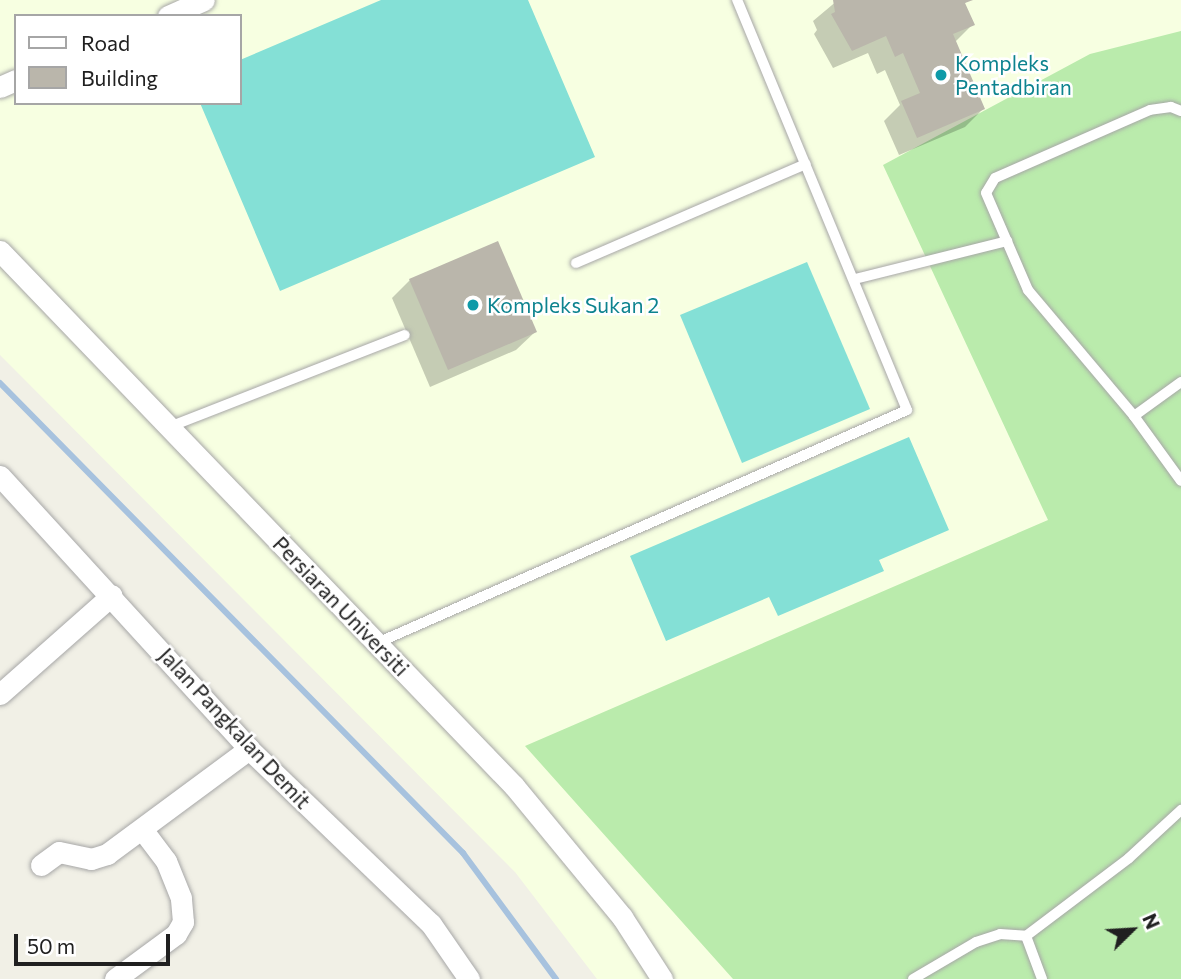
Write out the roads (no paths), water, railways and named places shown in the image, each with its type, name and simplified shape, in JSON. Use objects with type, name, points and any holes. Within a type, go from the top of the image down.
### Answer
[{"type":"street","points":[[172,14],[204,0]]},
{"type":"street","name":"Persiaran Universiti","points":[[0,251],[514,786],[622,917],[662,979]]},
{"type":"street","name":"Jalan Pangkalan Demit","points":[[0,476],[112,595],[249,749],[431,924],[469,979]]},
{"type":"street","points":[[0,694],[112,595]]},
{"type":"street","points":[[41,865],[59,852],[99,858],[143,830],[249,749]]},
{"type":"street","points":[[115,979],[176,934],[183,922],[181,898],[166,861],[143,830]]},
{"type":"lane","points":[[377,643],[905,414],[907,400],[737,0]]},
{"type":"lane","points":[[1181,111],[1171,107],[1150,110],[995,178],[986,193],[1028,290],[1134,416],[1181,481]]},
{"type":"lane","points":[[576,263],[806,164]]},
{"type":"lane","points":[[855,279],[1007,241]]},
{"type":"lane","points":[[169,427],[405,335]]},
{"type":"lane","points":[[1134,416],[1181,382]]},
{"type":"lane","points":[[913,979],[976,942],[1000,934],[1026,936],[1129,858],[1181,810]]},
{"type":"lane","points":[[1026,936],[1042,979]]},
{"type":"waterway","points":[[0,383],[463,853],[556,979]]},
{"type":"place","name":"Kompleks Pentadbiran","points":[[941,75]]},
{"type":"place","name":"Kompleks Sukan 2","points":[[473,305]]}]
